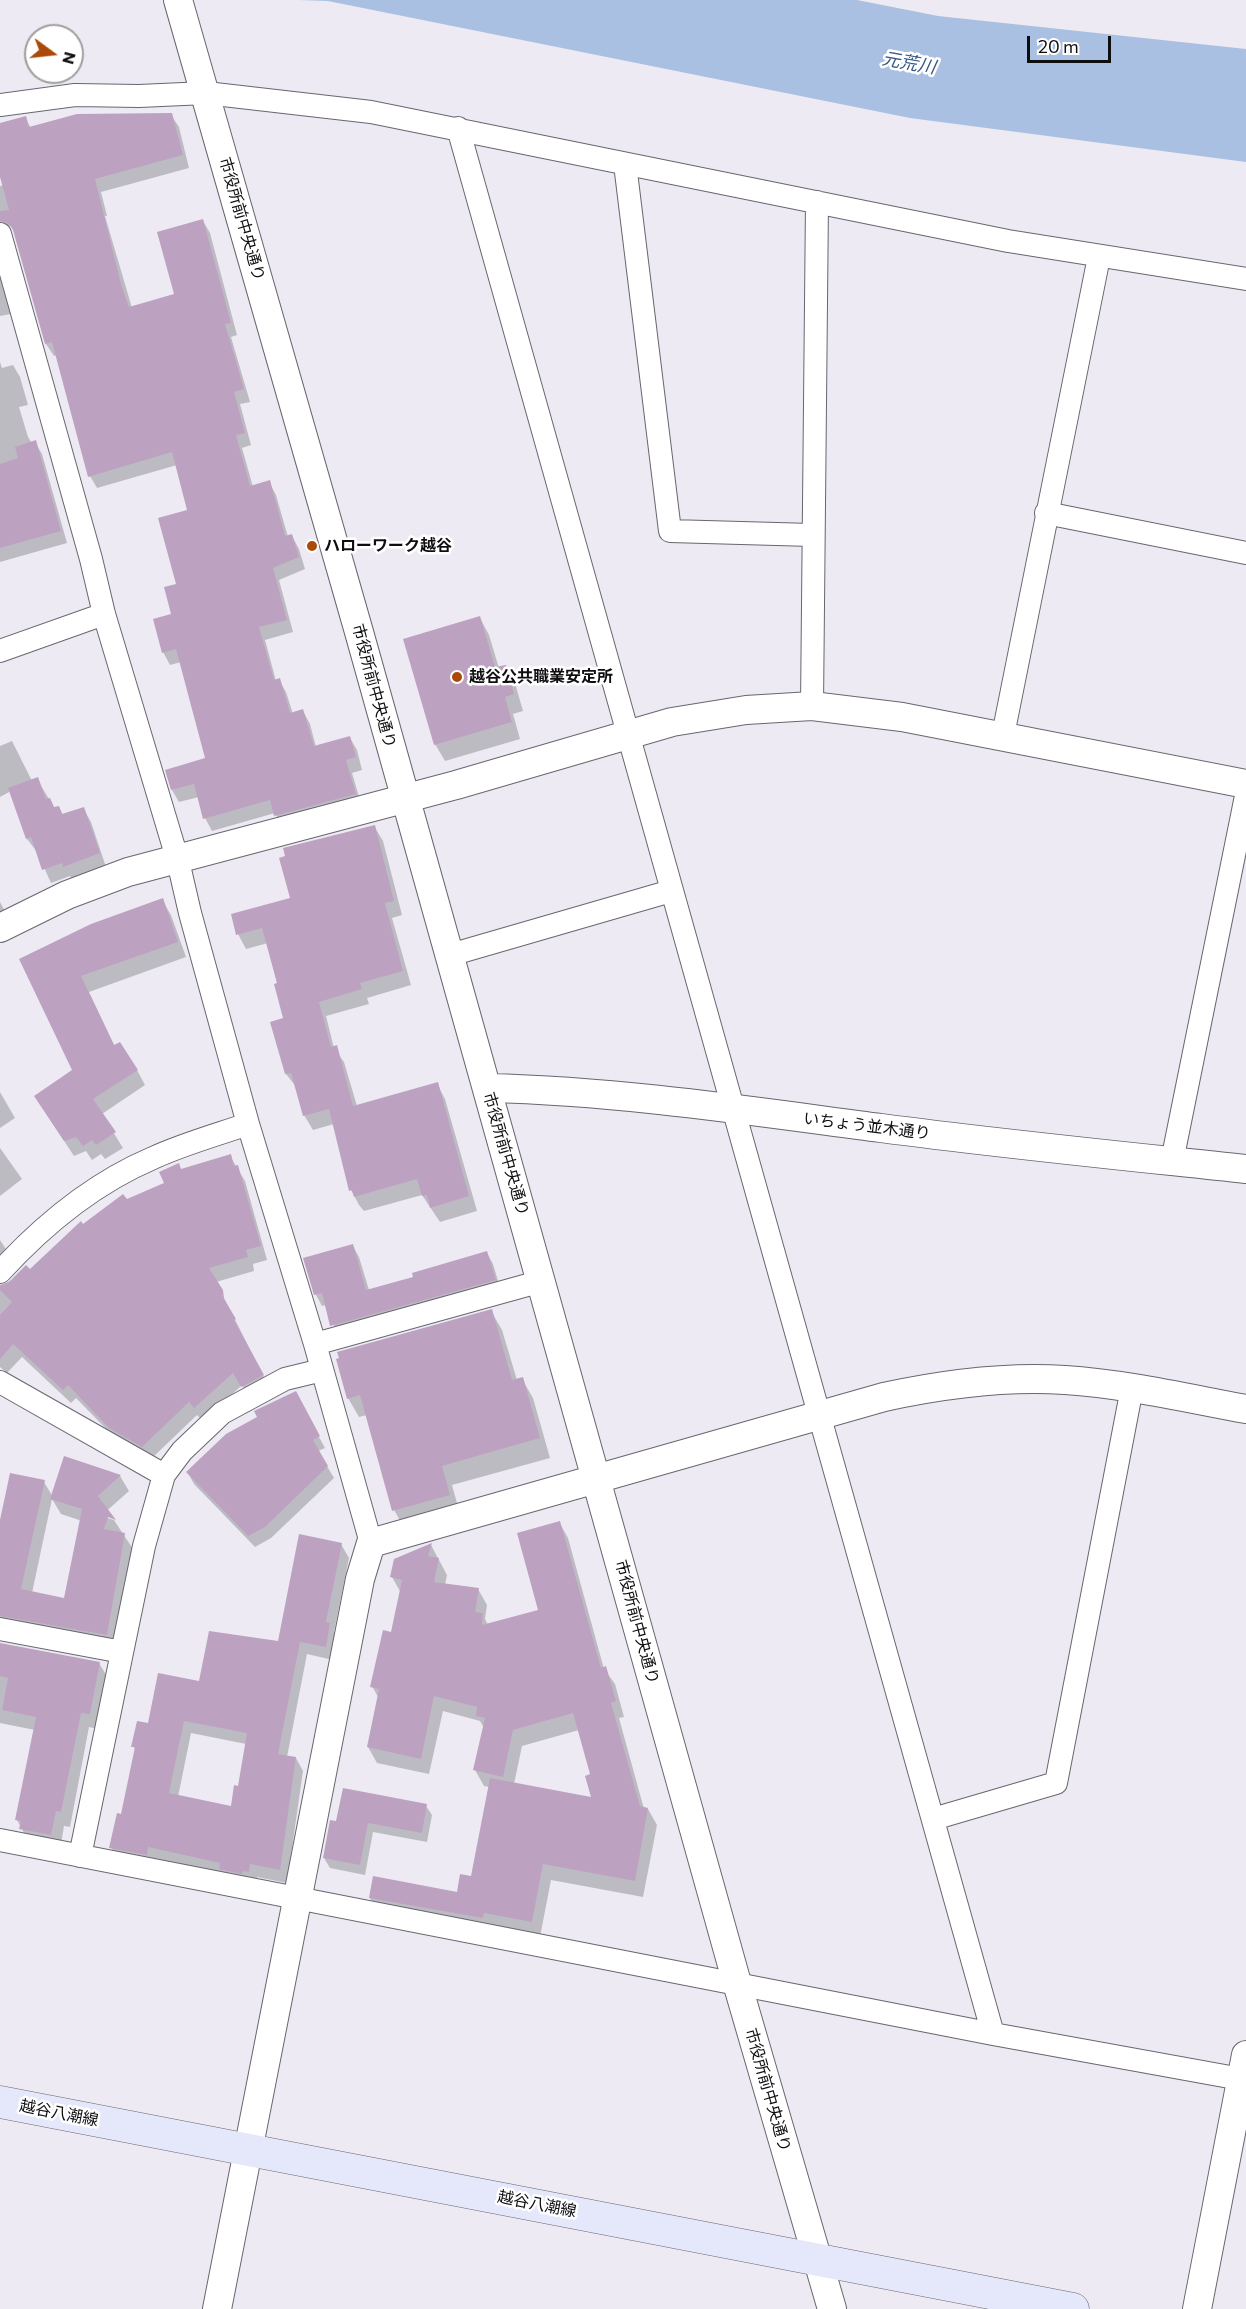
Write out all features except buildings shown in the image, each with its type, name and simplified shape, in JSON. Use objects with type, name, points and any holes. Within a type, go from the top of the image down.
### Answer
[{"type":"main road","name":"越谷八潮線","points":[[0,2102],[1073,2309]]},
{"type":"street","name":"市役所前中央通り","points":[[178,0],[488,1088],[737,1983],[832,2309]]},
{"type":"street","points":[[0,105],[75,95],[139,96],[206,93],[371,112],[1099,257],[1246,279]]},
{"type":"street","points":[[458,128],[993,2034]]},
{"type":"street","points":[[625,164],[670,531],[812,535]]},
{"type":"street","points":[[812,706],[817,202]]},
{"type":"street","points":[[0,234],[91,559],[104,614],[178,861],[190,914],[248,1124],[315,1344],[371,1543],[360,1579],[250,2150],[217,2309]]},
{"type":"street","points":[[1003,735],[1099,257]]},
{"type":"street","points":[[1046,513],[1246,553]]},
{"type":"street","points":[[0,651],[104,614]]},
{"type":"street","points":[[0,928],[67,895],[128,872],[178,861],[706,716],[812,706],[902,717],[1246,784]]},
{"type":"street","points":[[1172,1161],[1246,796]]},
{"type":"street","points":[[450,955],[671,891]]},
{"type":"street","name":"いちょう並木通り","points":[[488,1088],[548,1090],[733,1109],[1246,1169]]},
{"type":"street","points":[[0,1272],[66,1211],[105,1182],[153,1157],[248,1124]]},
{"type":"street","points":[[315,1344],[542,1281]]},
{"type":"street","points":[[80,1856],[144,1546],[164,1475],[182,1451],[222,1413],[285,1379],[322,1370]]},
{"type":"street","points":[[371,1543],[819,1415],[915,1390],[1006,1379],[1065,1380],[1132,1388],[1246,1409]]},
{"type":"street","points":[[0,1382],[164,1475]]},
{"type":"street","points":[[933,1819],[1056,1783],[1091,1612],[1132,1388]]},
{"type":"street","points":[[0,1629],[122,1652]]},
{"type":"street","points":[[0,1840],[993,2034],[1244,2071],[1197,2309]]},
{"type":"water","name":"元荒川","points":[[299,0],[857,0],[938,16],[1246,49],[1246,162],[910,118],[328,1]]},
{"type":"place","name":"ハローワーク越谷","points":[[312,546]]},
{"type":"place","name":"越谷公共職業安定所","points":[[457,677]]}]
